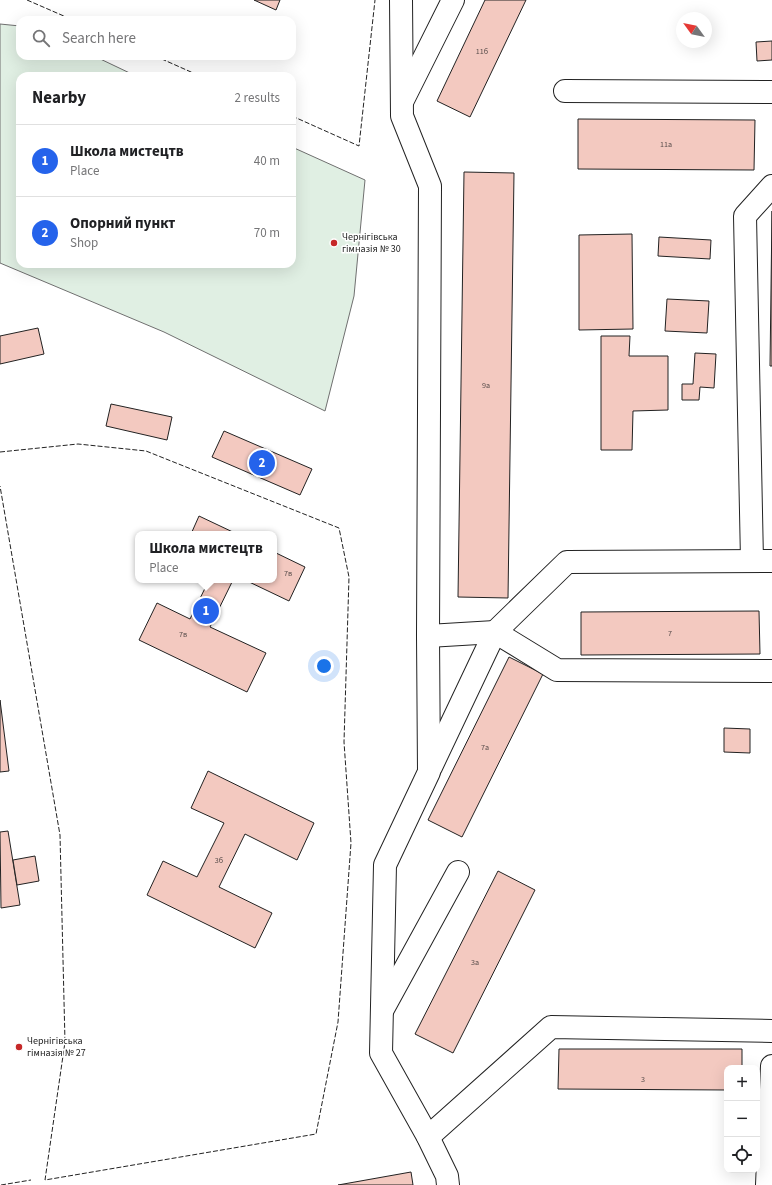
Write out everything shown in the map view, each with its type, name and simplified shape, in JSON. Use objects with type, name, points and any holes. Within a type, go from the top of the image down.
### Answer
[{"type":"lane","points":[[401,0],[402,116],[430,186],[428,636],[429,772]]},
{"type":"lane","points":[[401,103],[453,0]]},
{"type":"lane","points":[[565,91],[772,92]]},
{"type":"lane","points":[[448,1185],[447,1176],[428,1137],[381,1053],[385,865],[495,632],[567,562],[762,561],[745,216],[772,186]]},
{"type":"lane","points":[[428,636],[495,632],[557,670],[772,671]]},
{"type":"lane","points":[[381,1012],[458,872]]},
{"type":"lane","points":[[428,1137],[551,1027],[772,1031]]},
{"type":"lane","points":[[767,1185],[772,1066]]},
{"type":"green space","points":[[0,24],[16,26],[16,60],[102,60],[128,72],[16,72],[16,268],[296,268],[296,149],[365,180],[354,296],[325,411],[164,332],[0,263]]},
{"type":"building","points":[[254,0],[280,0],[276,10]]},
{"type":"building","points":[[485,0],[526,0],[470,117],[437,101]]},
{"type":"building","points":[[772,41],[772,60],[757,61],[756,42]]},
{"type":"building","points":[[578,119],[755,120],[754,170],[578,169]]},
{"type":"building","points":[[464,172],[514,173],[508,598],[458,597]]},
{"type":"building","points":[[772,211],[772,366],[770,366]]},
{"type":"building","points":[[632,234],[633,329],[579,330],[579,235]]},
{"type":"building","points":[[659,237],[711,240],[710,259],[658,256]]},
{"type":"building","points":[[667,299],[709,301],[707,333],[665,331]]},
{"type":"building","points":[[38,328],[44,354],[0,364],[0,336]]},
{"type":"building","points":[[601,336],[630,336],[629,356],[668,356],[668,410],[633,411],[632,450],[601,450]]},
{"type":"building","points":[[695,353],[716,354],[714,388],[700,387],[699,400],[682,400],[682,384],[693,384]]},
{"type":"building","points":[[111,404],[172,417],[167,440],[106,426]]},
{"type":"building","points":[[224,431],[312,469],[300,495],[212,457]]},
{"type":"building","points":[[199,516],[231,531],[192,531]]},
{"type":"building","points":[[277,553],[305,567],[289,601],[251,583],[277,583]]},
{"type":"building","points":[[208,583],[232,583],[210,627],[266,653],[247,692],[139,640],[157,603],[190,619]]},
{"type":"building","points":[[759,611],[760,654],[581,655],[581,612]]},
{"type":"building","points":[[509,657],[543,674],[462,837],[428,820]]},
{"type":"building","points":[[0,700],[9,771],[0,772]]},
{"type":"building","points":[[724,728],[750,729],[750,753],[724,752]]},
{"type":"building","points":[[208,771],[314,823],[297,860],[245,834],[219,887],[272,913],[255,948],[147,895],[163,861],[197,877],[224,823],[191,808]]},
{"type":"building","points":[[8,831],[20,905],[1,908],[0,832]]},
{"type":"building","points":[[35,856],[39,881],[17,885],[13,860]]},
{"type":"building","points":[[498,871],[535,890],[453,1053],[415,1034]]},
{"type":"building","points":[[559,1049],[742,1049],[742,1065],[724,1065],[724,1090],[558,1089]]},
{"type":"building","points":[[411,1172],[413,1185],[338,1185]]},
{"type":"fence","points":[[27,0],[64,16]]},
{"type":"fence","points":[[296,118],[359,146],[375,0]]},
{"type":"fence","points":[[164,60],[191,72]]},
{"type":"fence","points":[[0,452],[78,444],[146,451],[339,528],[349,577],[344,742],[351,843],[338,1022],[316,1134],[45,1180],[65,1042],[60,835],[0,486]]},
{"type":"fence","points":[[1,1185],[31,1180]]},
{"type":"place","name":"Чернігівська гімназія № 30","points":[[334,243]]},
{"type":"place","name":"Опорний пункт","points":[[262,463]]},
{"type":"place","name":"Школа мистецтв","points":[[206,611]]},
{"type":"place","name":"Чернігівська гімназія № 27","points":[[19,1047]]}]
